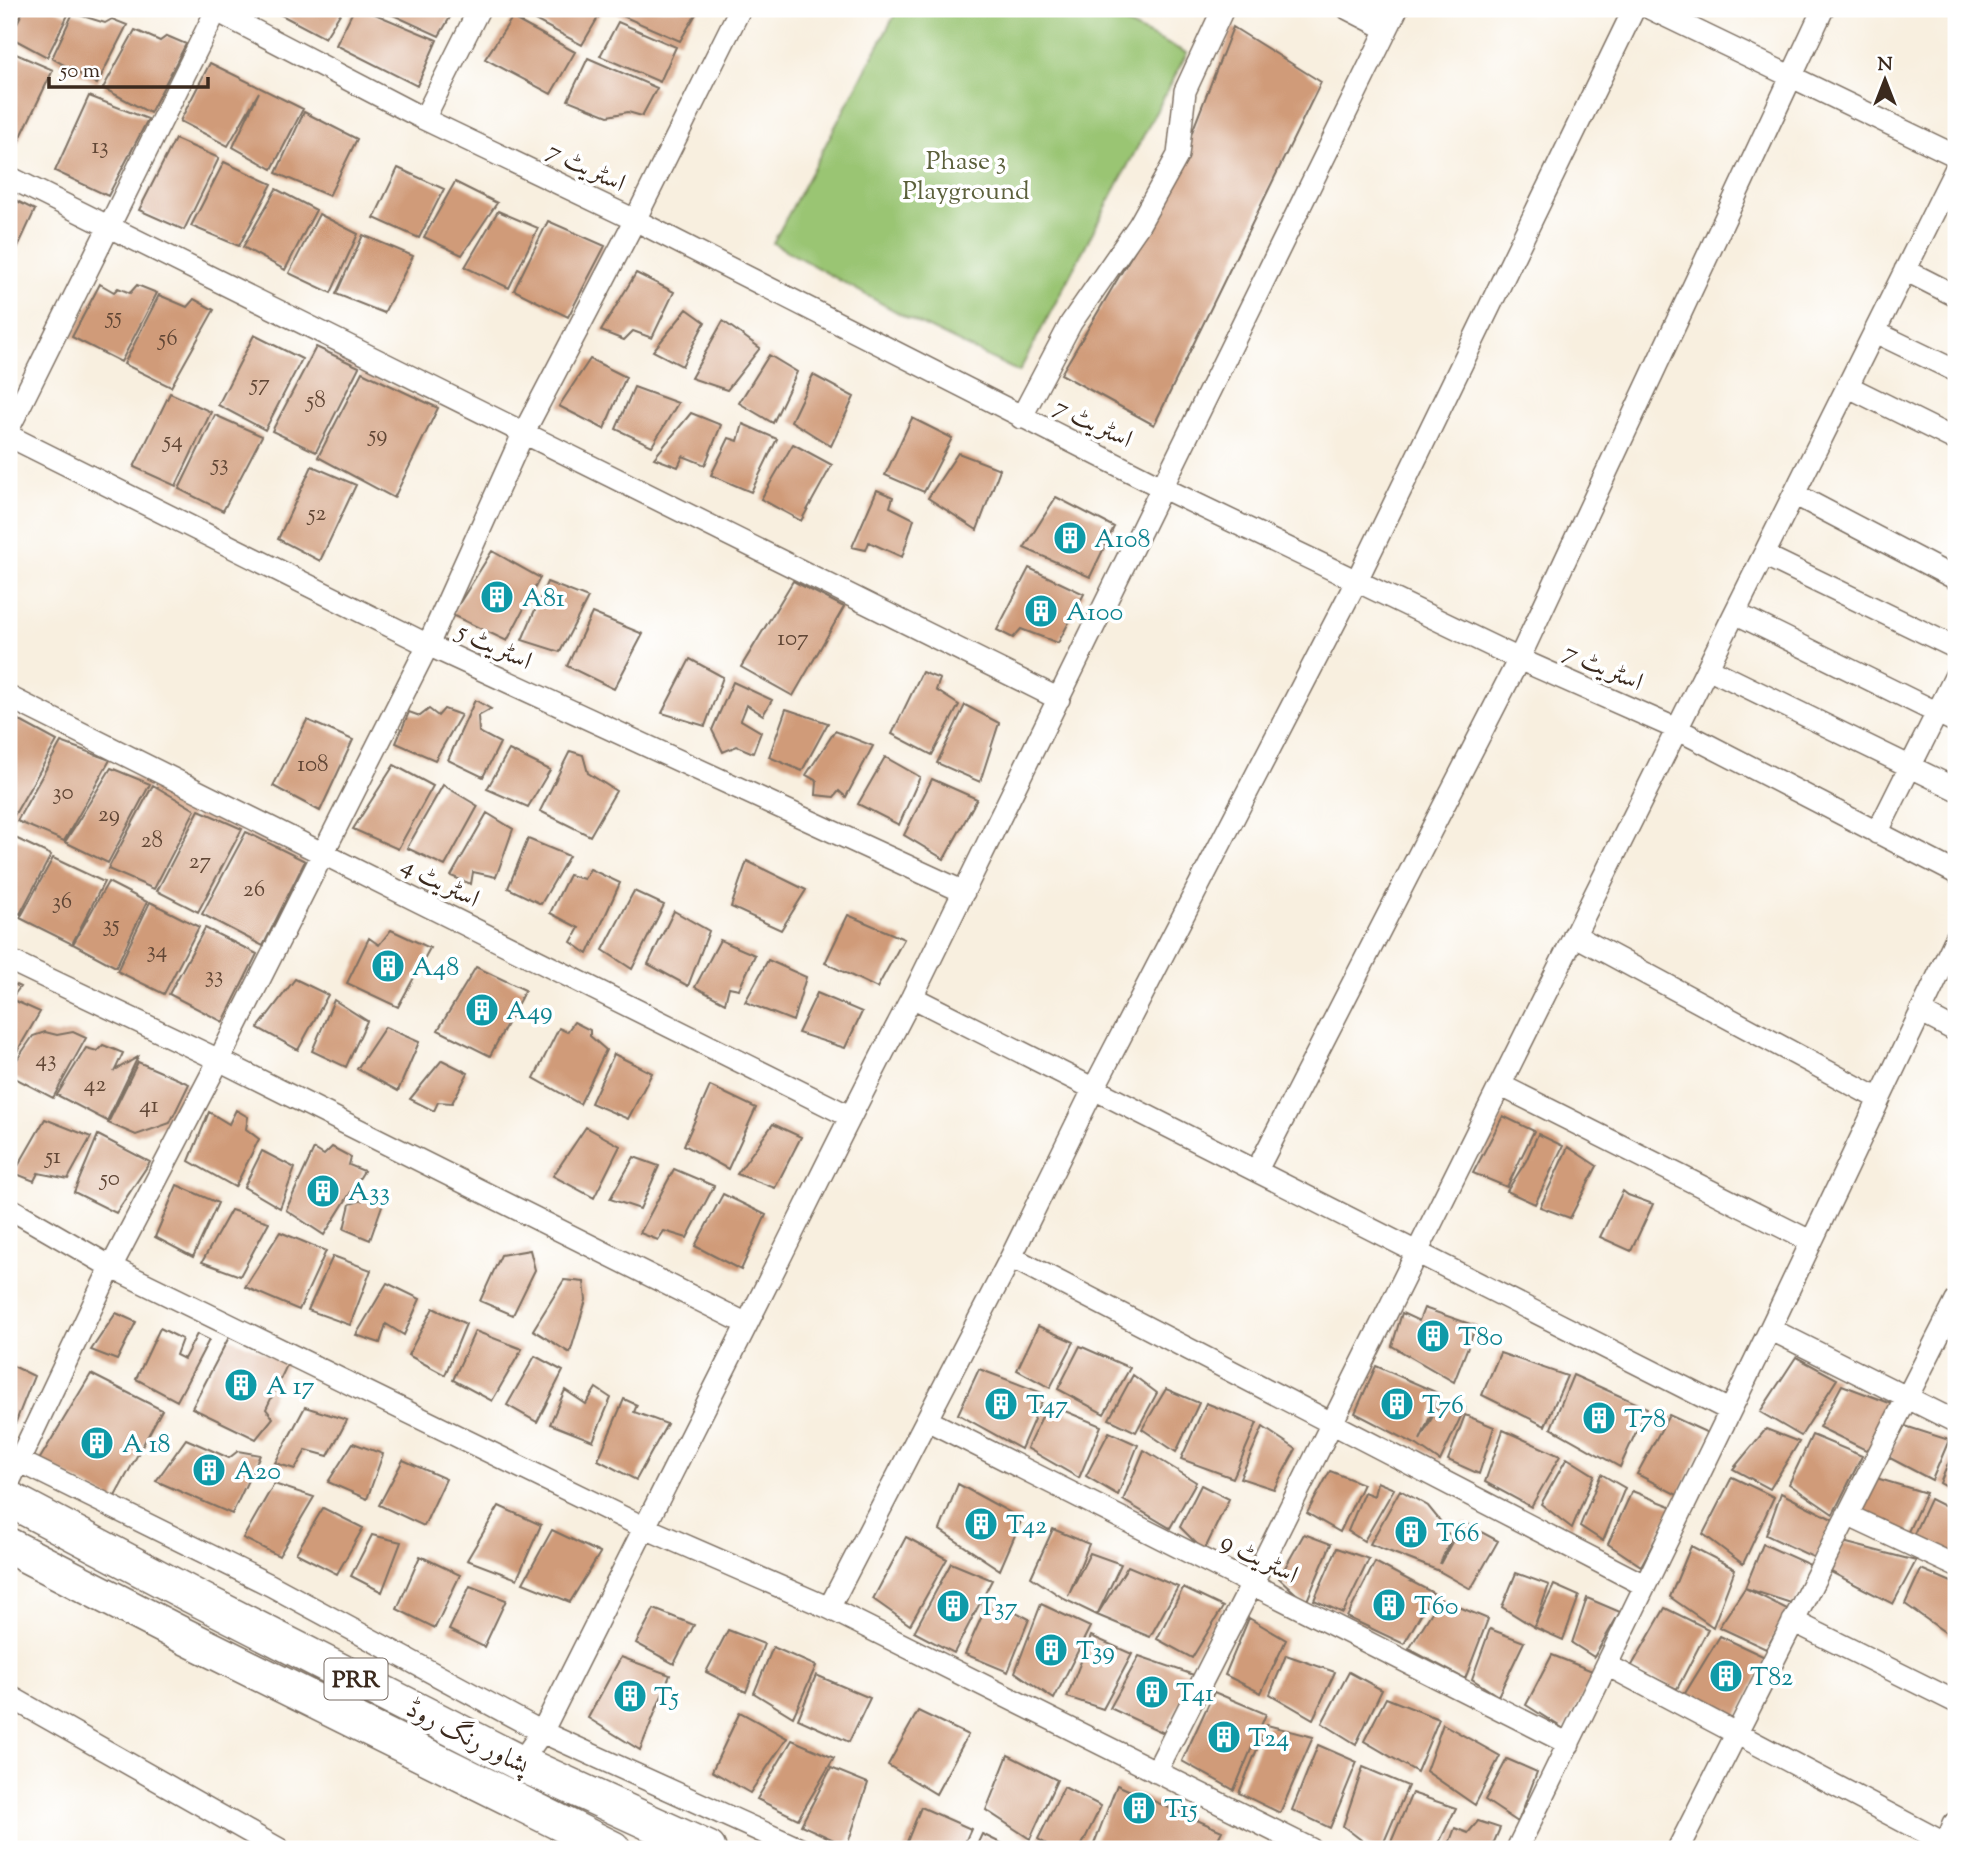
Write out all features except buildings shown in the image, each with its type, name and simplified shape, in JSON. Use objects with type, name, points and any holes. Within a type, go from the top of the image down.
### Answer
[{"type":"highway","name":"پشاور رنگ روڈ","points":[[9,1499],[520,1763],[708,1849]]},
{"type":"highway","name":"پشاور رنگ روڈ","points":[[9,1546],[613,1849]]},
{"type":"street","points":[[9,428],[215,9]]},
{"type":"street","name":"اسٹریٹ 7","points":[[215,9],[424,119],[635,220],[1021,418],[1519,659],[1677,729],[1956,873]]},
{"type":"street","points":[[424,119],[479,9]]},
{"type":"street","points":[[9,1482],[14,1459],[428,645],[523,435],[635,220],[740,9]]},
{"type":"street","points":[[1021,418],[1071,323],[1139,225],[1178,155],[1185,91],[1223,9]]},
{"type":"street","points":[[1348,9],[1387,29]]},
{"type":"street","points":[[520,1763],[542,1732],[849,1116],[912,997],[1397,9]]},
{"type":"street","points":[[828,1608],[1011,1257],[1094,1088],[1357,580],[1634,9]]},
{"type":"street","points":[[1651,9],[1956,156]]},
{"type":"street","points":[[1257,1170],[1519,659],[1823,9]]},
{"type":"street","points":[[1156,1772],[1956,168]]},
{"type":"street","points":[[9,177],[523,435],[1059,699]]},
{"type":"street","points":[[1905,270],[1956,296]]},
{"type":"street","points":[[1875,332],[1956,371]]},
{"type":"street","points":[[1847,386],[1956,440]]},
{"type":"street","name":"اسٹریٹ 5","points":[[9,436],[428,645],[964,892]]},
{"type":"street","points":[[1794,494],[1956,579]]},
{"type":"street","points":[[1763,555],[1956,648]]},
{"type":"street","points":[[1735,613],[1947,717]]},
{"type":"street","points":[[1708,668],[1956,789]]},
{"type":"street","points":[[1878,832],[1910,766],[1947,717],[1956,674]]},
{"type":"street","name":"اسٹریٹ 4","points":[[9,697],[849,1116]]},
{"type":"street","points":[[1574,935],[1879,1099]]},
{"type":"street","points":[[1517,1849],[1770,1329],[1956,938]]},
{"type":"street","points":[[9,960],[219,1060],[747,1324]]},
{"type":"street","points":[[912,997],[1729,1410]]},
{"type":"street","points":[[1920,1012],[1956,1031]]},
{"type":"street","points":[[1500,1085],[1810,1241]]},
{"type":"street","points":[[9,1208],[111,1267],[643,1527],[828,1608],[1311,1849]]},
{"type":"street","points":[[1011,1257],[1644,1585]]},
{"type":"street","points":[[1678,1849],[1956,1301]]},
{"type":"street","points":[[1770,1329],[1956,1422]]},
{"type":"street","name":"اسٹریٹ 9","points":[[927,1420],[1569,1744]]},
{"type":"street","points":[[14,1459],[270,1586],[542,1732],[800,1849]]},
{"type":"street","points":[[1847,1515],[1956,1566]]},
{"type":"street","points":[[1793,1621],[1956,1702]]},
{"type":"street","points":[[1606,1665],[1950,1840]]},
{"type":"street","points":[[9,1696],[279,1849]]},
{"type":"green space","name":"Phase 3 Playground","points":[[898,9],[1095,9],[1187,53],[1019,372],[906,317],[773,243]]},
{"type":"place","name":"A108","points":[[1070,538]]},
{"type":"place","name":"A81","points":[[497,597]]},
{"type":"place","name":"A100","points":[[1041,611]]},
{"type":"place","name":"A48","points":[[388,966]]},
{"type":"place","name":"A49","points":[[482,1010]]},
{"type":"place","name":"A33","points":[[323,1191]]},
{"type":"place","name":"T80","points":[[1433,1336]]},
{"type":"place","name":"A 17","points":[[241,1385]]},
{"type":"place","name":"T47","points":[[1001,1404]]},
{"type":"place","name":"T76","points":[[1397,1404]]},
{"type":"place","name":"T78","points":[[1599,1418]]},
{"type":"place","name":"A 18","points":[[97,1443]]},
{"type":"place","name":"A20","points":[[209,1470]]},
{"type":"place","name":"T42","points":[[981,1524]]},
{"type":"place","name":"T66","points":[[1411,1532]]},
{"type":"place","name":"T60","points":[[1389,1605]]},
{"type":"place","name":"T37","points":[[953,1606]]},
{"type":"place","name":"T39","points":[[1051,1650]]},
{"type":"place","name":"T82","points":[[1726,1676]]},
{"type":"place","name":"T41","points":[[1152,1692]]},
{"type":"place","name":"T5","points":[[630,1696]]},
{"type":"place","name":"T24","points":[[1224,1737]]},
{"type":"place","name":"T15","points":[[1139,1808]]}]
